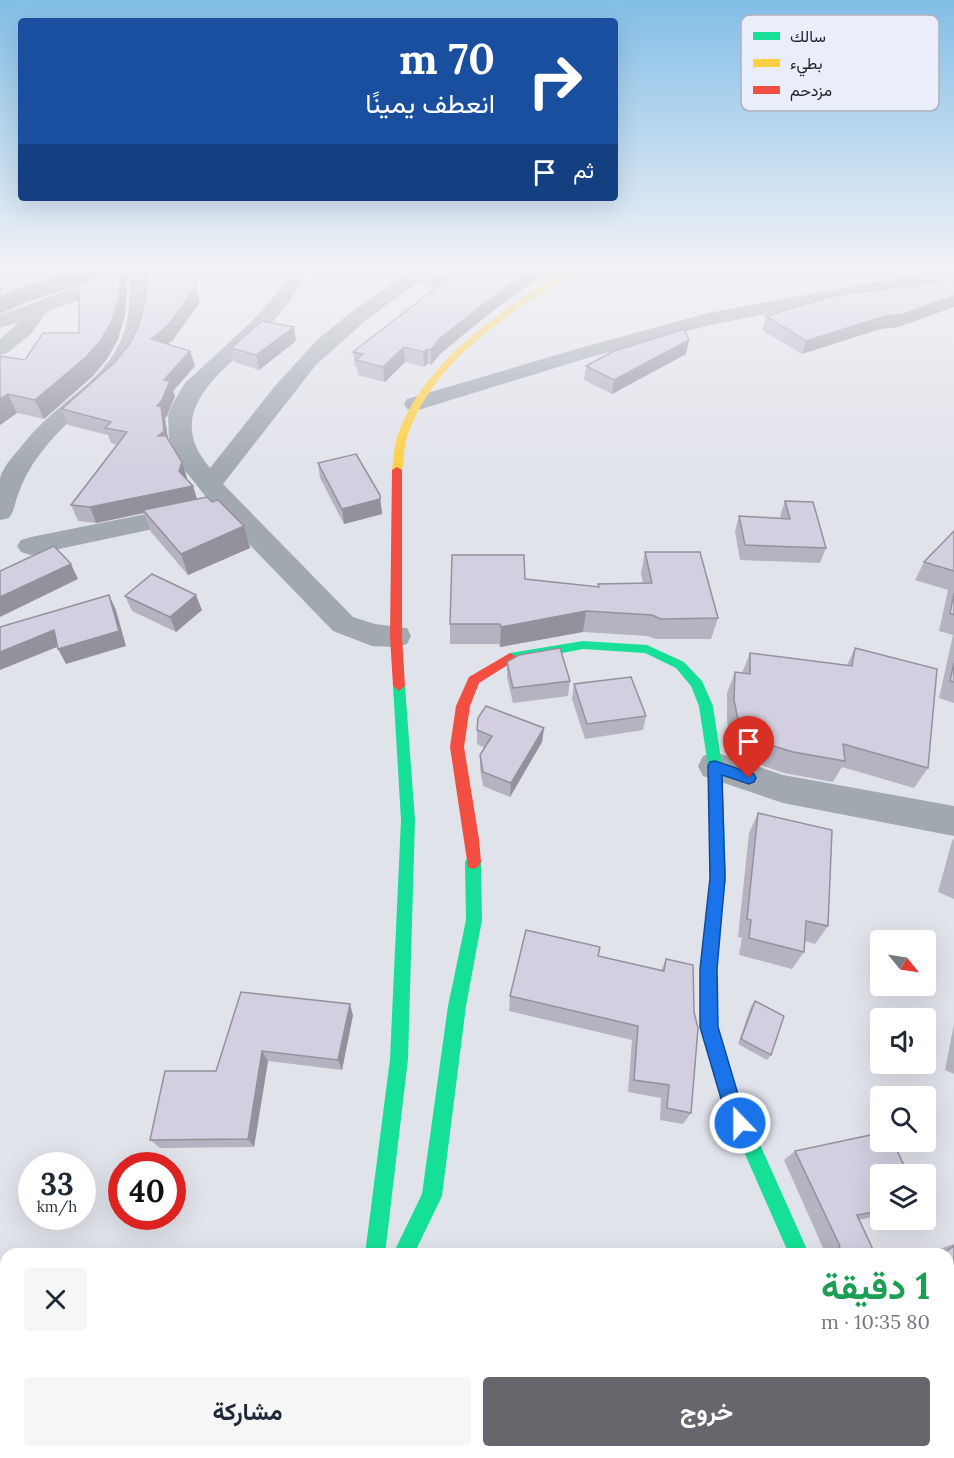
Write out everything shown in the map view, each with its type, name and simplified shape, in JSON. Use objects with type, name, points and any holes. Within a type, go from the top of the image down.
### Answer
[{"type":"street","points":[[0,349],[18,335]]},
{"type":"street","points":[[0,512],[2,501],[20,465],[39,439],[67,411],[106,380],[125,357],[132,335]]},
{"type":"street","points":[[247,335],[193,388],[184,404],[179,429],[181,441],[192,463],[227,506],[344,624],[372,635],[396,636]]},
{"type":"street","points":[[209,484],[233,459],[295,376],[338,335]]},
{"type":"street","points":[[376,1248],[399,1059],[408,820],[396,636],[397,465],[402,434],[415,404],[429,383],[479,335]]},
{"type":"street","points":[[415,404],[649,335]]},
{"type":"street","points":[[31,546],[227,506]]},
{"type":"street","points":[[406,1248],[432,1196],[458,1006],[474,920],[472,839],[457,747],[463,706],[474,680],[509,658],[583,645],[647,649],[680,665],[697,684],[706,706],[715,766],[717,878],[708,969],[709,1027],[731,1102],[796,1248]]},
{"type":"street","points":[[715,766],[783,789],[954,821]]},
{"type":"building","points":[[42,335],[104,335],[86,357],[35,400],[8,394],[0,399],[0,356],[25,360]]},
{"type":"building","points":[[134,335],[156,335],[151,339],[190,351],[164,380],[170,381],[157,406],[161,406],[164,431],[158,436],[166,436],[182,462],[179,471],[193,486],[90,507],[71,505],[127,432],[105,428],[111,422],[62,409],[115,362]]},
{"type":"building","points":[[246,335],[283,335],[256,355],[231,348]]},
{"type":"building","points":[[375,335],[444,335],[431,350],[423,352],[404,347],[383,367],[356,360],[363,354],[353,352]]},
{"type":"building","points":[[665,335],[687,335],[689,340],[614,380],[586,366],[614,351]]},
{"type":"building","points":[[796,335],[825,335],[806,341]]},
{"type":"building","points":[[356,454],[380,495],[380,499],[342,509],[318,463]]},
{"type":"building","points":[[207,497],[212,502],[218,500],[244,526],[181,554],[143,510]]},
{"type":"building","points":[[785,501],[813,502],[826,548],[745,545],[739,516],[790,519]]},
{"type":"building","points":[[954,531],[954,571],[924,562]]},
{"type":"building","points":[[54,546],[71,564],[0,597],[0,571]]},
{"type":"building","points":[[645,552],[700,552],[718,618],[661,619],[652,615],[586,611],[501,627],[500,624],[450,624],[452,555],[524,555],[525,579],[599,587],[598,584],[652,583]]},
{"type":"building","points":[[152,574],[196,595],[170,617],[125,596]]},
{"type":"building","points":[[954,593],[954,615],[950,613]]},
{"type":"building","points":[[109,595],[119,631],[58,649],[54,630],[0,652],[0,627]]},
{"type":"building","points":[[560,648],[570,681],[513,688],[507,662],[519,655]]},
{"type":"building","points":[[855,648],[937,669],[928,768],[843,744],[845,761],[793,752],[764,743],[764,733],[740,729],[734,700],[735,672],[750,674],[750,653],[852,666]]},
{"type":"building","points":[[954,663],[954,682],[950,681]]},
{"type":"building","points":[[631,677],[646,716],[587,724],[574,684]]},
{"type":"building","points":[[486,706],[544,728],[511,783],[483,772],[480,755],[492,736],[477,730],[478,718]]},
{"type":"building","points":[[758,813],[832,830],[828,926],[806,921],[804,952],[749,938],[751,920],[747,919]]},
{"type":"building","points":[[526,930],[600,947],[598,956],[664,971],[666,959],[693,965],[694,1012],[698,1028],[691,1113],[667,1108],[669,1085],[634,1080],[638,1026],[510,996]]},
{"type":"building","points":[[241,992],[350,1004],[338,1060],[262,1051],[248,1139],[150,1140],[165,1071],[216,1071]]},
{"type":"building","points":[[755,1001],[784,1016],[771,1055],[741,1039]]},
{"type":"building","points":[[870,1135],[870,1152],[898,1152],[903,1164],[870,1164],[870,1213],[857,1215],[872,1248],[839,1248],[795,1151]]},
{"type":"traffic: fast","points":[[510,658],[583,645],[647,649],[680,665],[697,684],[706,706],[715,766],[718,878],[708,968],[709,1027],[731,1102],[796,1248]]},
{"type":"traffic: fast","points":[[376,1248],[399,1059],[408,820],[399,686]]},
{"type":"traffic: fast","points":[[406,1248],[432,1196],[457,1006],[474,920],[473,862]]},
{"type":"traffic: slow","points":[[397,470],[402,436],[415,405],[435,377],[479,335]]},
{"type":"traffic: jam","points":[[397,470],[396,636],[399,686]]},
{"type":"traffic: jam","points":[[473,862],[472,839],[457,747],[463,706],[474,680],[510,658]]},
{"type":"route","points":[[740,1123],[731,1102],[709,1027],[708,969],[717,878],[715,766],[749,778]]}]
